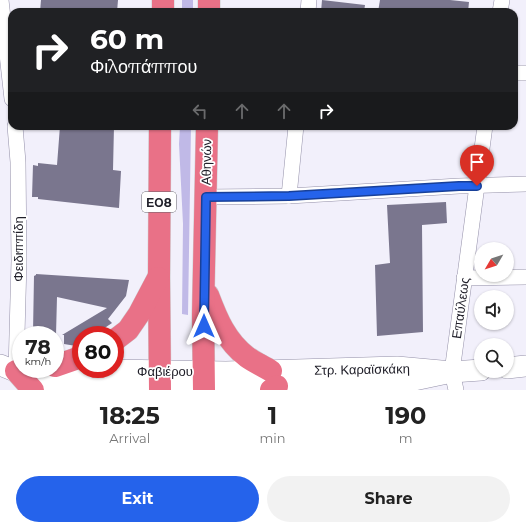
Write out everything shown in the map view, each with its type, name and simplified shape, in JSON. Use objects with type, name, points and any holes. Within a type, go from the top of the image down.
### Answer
[{"type":"highway","name":"ΕΟ8","points":[[160,130],[160,384]]},
{"type":"highway","name":"Αθηνών","points":[[202,385],[207,130]]},
{"type":"highway","points":[[124,333],[128,330],[139,314],[159,277]]},
{"type":"highway","points":[[204,281],[218,320],[230,340],[238,350],[249,358],[273,382]]},
{"type":"highway","points":[[8,368],[33,390]]},
{"type":"main road","points":[[514,367],[526,366]]},
{"type":"main road","name":"Φαβιέρου","points":[[8,368],[47,384],[202,385]]},
{"type":"main road","name":"Φαβιέρου","points":[[64,369],[160,384]]},
{"type":"main road","name":"Στρ. Καραϊσκάκη","points":[[202,385],[226,372],[273,382],[395,383],[414,380],[454,381],[474,373]]},
{"type":"street","points":[[1,0],[7,69]]},
{"type":"street","name":"Φειδιππίδη","points":[[8,368],[19,261],[18,162],[15,130]]},
{"type":"street","points":[[289,196],[296,130]]},
{"type":"street","name":"Επαύλεως","points":[[454,381],[464,278],[484,130]]},
{"type":"street","points":[[206,197],[289,196],[526,184]]},
{"type":"street","points":[[464,278],[526,277]]},
{"type":"shaded area","points":[[182,0],[193,0],[193,8],[182,8]]},
{"type":"shaded area","points":[[180,130],[191,130],[188,315],[182,314],[183,224],[179,144]]},
{"type":"building","points":[[41,0],[118,0],[117,8],[40,8]]},
{"type":"building","points":[[322,0],[365,5],[365,8],[321,8]]},
{"type":"building","points":[[380,0],[450,0],[469,2],[468,8],[379,8]]},
{"type":"building","points":[[60,130],[114,130],[113,170],[121,171],[119,208],[38,199],[38,197],[32,197],[33,165],[38,166],[38,163],[57,165]]},
{"type":"building","points":[[446,202],[447,223],[422,225],[423,332],[377,336],[375,265],[390,263],[387,205]]},
{"type":"building","points":[[34,276],[129,280],[126,296],[108,319],[112,323],[108,326],[77,326],[107,308],[57,297],[56,326],[33,326]]},
{"type":"building","points":[[72,329],[72,345],[64,344],[64,334]]},
{"type":"route","points":[[204,326],[206,197],[289,196],[477,186]]}]
